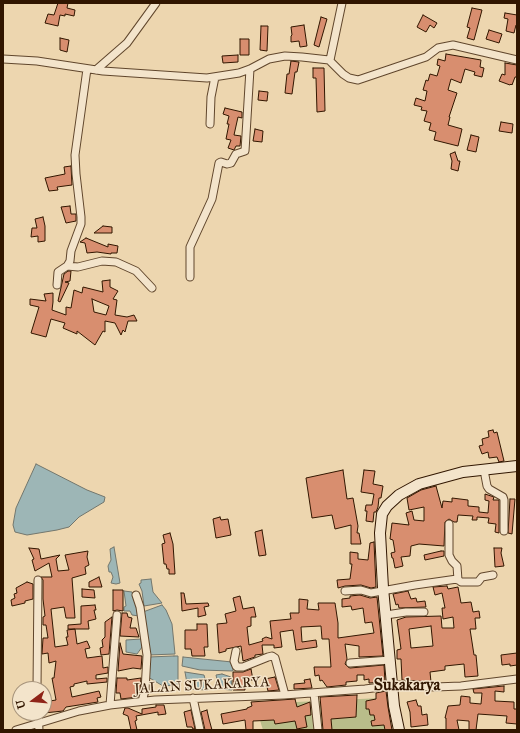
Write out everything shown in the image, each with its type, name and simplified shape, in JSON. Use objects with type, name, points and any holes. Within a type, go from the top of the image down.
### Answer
[{"type":"main road","points":[[399,730],[394,706],[383,590],[380,533],[382,514],[387,506],[399,495],[424,482],[463,472],[517,466]]},
{"type":"street","points":[[96,70],[127,43],[156,3]]},
{"type":"street","points":[[330,60],[342,3]]},
{"type":"street","points":[[3,59],[37,61],[96,70],[187,77],[215,77],[250,70],[264,61],[285,56],[325,58],[330,60],[343,74],[349,78],[358,80],[426,57],[438,48],[453,45],[517,60]]},
{"type":"street","points":[[56,285],[58,272],[70,261],[81,221],[75,155],[87,69]]},
{"type":"street","points":[[190,277],[190,247],[212,199],[219,164],[221,162],[227,164],[231,163],[236,154],[245,150],[250,70]]},
{"type":"street","points":[[210,124],[211,97],[215,77]]},
{"type":"street","points":[[66,266],[78,267],[102,261],[116,262],[136,271],[152,288]]},
{"type":"street","points":[[484,470],[488,489],[503,497],[504,500],[504,531]]},
{"type":"street","points":[[449,524],[449,555],[457,566],[458,580]]},
{"type":"street","points":[[345,591],[361,590],[371,593],[441,581],[458,580],[461,582],[478,582],[482,577],[493,575]]},
{"type":"street","points":[[38,580],[38,681]]},
{"type":"street","points":[[136,595],[140,607],[147,655],[145,691],[142,701]]},
{"type":"street","points":[[386,615],[406,612],[424,612]]},
{"type":"street","points":[[110,705],[117,615]]},
{"type":"street","points":[[236,651],[234,661],[237,667],[243,667],[268,657],[274,657],[285,695]]},
{"type":"street","points":[[350,663],[390,660]]},
{"type":"street","name":"JALAN SUKAKARYA","points":[[16,730],[79,711],[142,701],[285,695],[398,685],[461,686],[517,679]]},
{"type":"street","points":[[314,693],[318,730]]},
{"type":"street","points":[[193,698],[200,730]]},
{"type":"street","points":[[39,722],[39,730]]},
{"type":"green space","points":[[381,698],[389,730],[263,730],[255,704]]},
{"type":"water","points":[[36,464],[87,490],[105,497],[104,502],[79,517],[69,527],[27,535],[15,532],[13,525],[16,508]]},
{"type":"water","points":[[114,547],[120,583],[116,584],[111,583],[113,577],[111,572],[109,572],[108,566],[111,560],[110,549]]},
{"type":"water","points":[[151,579],[153,592],[162,603],[144,606],[142,591],[139,584],[141,583],[141,580]]},
{"type":"water","points":[[124,591],[132,592],[139,607],[139,616],[132,615],[130,611],[124,611],[124,607],[126,606]]},
{"type":"water","points":[[162,605],[166,610],[172,624],[175,654],[148,655],[143,612]]},
{"type":"water","points":[[141,639],[142,647],[137,654],[126,652],[126,640]]},
{"type":"water","points":[[178,656],[178,685],[163,686],[148,677],[149,657]]},
{"type":"water","points":[[183,657],[232,662],[233,671],[200,670],[182,666]]},
{"type":"water","points":[[185,672],[204,675],[208,690],[188,689]]},
{"type":"water","points":[[222,674],[231,677],[232,690],[219,689],[216,675]]},
{"type":"building","points":[[58,3],[68,3],[67,8],[75,10],[74,16],[65,14],[65,16],[60,15],[58,26],[45,23],[48,14],[54,15]]},
{"type":"building","points":[[472,8],[482,10],[474,40],[467,38],[470,28],[467,27]]},
{"type":"building","points":[[505,13],[517,15],[517,25],[514,33],[506,31],[508,19],[504,18]]},
{"type":"building","points":[[423,15],[437,23],[434,28],[430,25],[426,32],[417,27]]},
{"type":"building","points":[[321,17],[327,19],[319,47],[314,45]]},
{"type":"building","points":[[304,25],[307,46],[300,47],[299,41],[291,42],[291,27]]},
{"type":"building","points":[[261,26],[268,26],[267,51],[260,50]]},
{"type":"building","points":[[489,30],[502,34],[499,43],[486,39]]},
{"type":"building","points":[[60,38],[69,40],[67,52],[60,50]]},
{"type":"building","points":[[240,39],[249,39],[249,55],[240,55]]},
{"type":"building","points":[[446,54],[481,60],[480,67],[484,68],[482,77],[474,75],[475,72],[465,69],[461,83],[451,79],[448,90],[457,93],[449,117],[448,125],[462,129],[458,146],[434,140],[436,132],[429,130],[431,123],[424,121],[427,111],[421,110],[422,107],[414,105],[416,98],[425,101],[427,91],[423,90],[426,80],[428,81],[430,74],[437,76],[440,66],[437,65],[438,59],[445,61]]},
{"type":"building","points":[[238,55],[238,62],[223,63],[222,56]]},
{"type":"building","points":[[291,61],[299,62],[297,72],[295,72],[292,94],[285,93],[287,74],[289,74]]},
{"type":"building","points":[[505,63],[517,65],[517,77],[515,77],[512,85],[499,81],[502,74],[505,75]]},
{"type":"building","points":[[313,68],[324,68],[325,111],[317,112],[316,78],[313,78]]},
{"type":"building","points":[[259,91],[268,92],[267,101],[258,100]]},
{"type":"building","points":[[225,108],[242,112],[242,118],[238,117],[234,135],[241,136],[240,146],[236,146],[234,150],[228,148],[231,140],[226,139],[229,116],[223,114]]},
{"type":"building","points":[[501,122],[513,124],[512,133],[499,131]]},
{"type":"building","points":[[255,129],[263,131],[262,142],[253,141]]},
{"type":"building","points":[[471,135],[479,137],[476,152],[467,150]]},
{"type":"building","points":[[455,152],[458,161],[460,161],[458,171],[451,169],[452,161],[450,154]]},
{"type":"building","points":[[71,166],[72,185],[57,187],[58,190],[49,191],[45,178],[65,174],[64,167]]},
{"type":"building","points":[[70,206],[71,214],[76,214],[76,221],[66,223],[61,207]]},
{"type":"building","points":[[43,217],[45,226],[45,241],[38,242],[38,236],[31,237],[32,228],[37,228],[35,219]]},
{"type":"building","points":[[103,226],[112,227],[112,233],[94,233]]},
{"type":"building","points":[[86,238],[108,247],[108,244],[118,246],[117,253],[87,253],[85,243],[80,242]]},
{"type":"building","points":[[71,271],[70,281],[65,282],[69,283],[60,302],[58,301],[64,274]]},
{"type":"building","points":[[110,280],[110,287],[118,291],[113,299],[117,300],[115,315],[127,317],[134,315],[137,321],[128,321],[125,332],[123,330],[121,335],[115,323],[105,321],[105,332],[103,331],[95,345],[77,331],[77,334],[63,328],[65,323],[51,319],[46,337],[31,333],[39,307],[30,305],[30,299],[46,301],[44,294],[53,293],[52,310],[66,315],[66,307],[71,308],[74,290],[82,293],[83,287],[103,292],[102,281]],"holes":[[[92,299],[109,306],[106,315],[94,312]]]},
{"type":"building","points":[[493,430],[494,433],[497,432],[504,461],[499,462],[497,457],[489,458],[488,452],[482,454],[479,446],[483,445],[482,439],[489,437],[488,431]]},
{"type":"building","points":[[343,470],[347,499],[353,498],[358,526],[357,533],[359,533],[361,544],[351,544],[351,525],[335,529],[332,515],[312,518],[306,478]]},
{"type":"building","points":[[364,470],[375,471],[373,484],[383,486],[378,507],[376,512],[374,512],[373,522],[366,521],[366,505],[372,505],[374,494],[361,492]]},
{"type":"building","points":[[436,486],[442,508],[443,501],[452,502],[452,498],[468,500],[468,506],[479,507],[479,512],[488,513],[489,501],[485,500],[485,494],[494,497],[493,500],[499,500],[499,533],[495,532],[496,524],[488,523],[489,518],[477,517],[477,520],[472,520],[473,516],[458,515],[457,522],[449,519],[445,522],[444,546],[419,544],[411,546],[410,556],[401,557],[403,566],[395,568],[391,553],[395,552],[393,540],[390,539],[392,523],[409,525],[406,513],[412,511],[414,520],[424,521],[424,507],[409,510],[407,498],[421,490]]},
{"type":"building","points":[[510,499],[515,499],[512,534],[508,533]]},
{"type":"building","points":[[220,517],[221,520],[228,519],[231,535],[216,538],[213,519]]},
{"type":"building","points":[[262,530],[266,555],[259,556],[255,532]]},
{"type":"building","points":[[170,533],[173,544],[175,574],[169,574],[169,569],[167,569],[166,564],[164,564],[162,544],[165,543],[163,535]]},
{"type":"building","points":[[374,542],[376,587],[371,588],[361,585],[338,588],[337,580],[350,579],[352,564],[350,564],[350,552],[358,553],[358,559],[368,560],[370,543]]},
{"type":"building","points":[[29,548],[39,549],[41,559],[60,555],[56,559],[58,571],[69,570],[65,555],[88,551],[87,557],[89,565],[85,567],[86,574],[72,578],[75,618],[66,618],[64,607],[51,609],[55,647],[68,645],[66,637],[68,637],[67,630],[75,629],[77,644],[87,641],[90,648],[85,649],[87,658],[102,656],[103,668],[108,667],[108,673],[96,675],[96,679],[107,678],[107,682],[87,684],[87,681],[74,684],[74,686],[70,687],[72,697],[99,691],[101,697],[97,698],[98,702],[66,707],[63,711],[52,712],[52,701],[56,700],[52,678],[54,678],[56,661],[49,663],[48,653],[42,654],[43,638],[48,638],[46,625],[43,625],[43,617],[45,616],[43,580],[41,577],[52,577],[49,563],[35,571],[32,560],[34,559]]},
{"type":"building","points":[[494,548],[502,548],[501,553],[504,566],[495,567]]},
{"type":"building","points":[[444,551],[444,556],[425,560],[424,555]]},
{"type":"building","points":[[99,577],[102,587],[89,587],[89,582]]},
{"type":"building","points":[[27,582],[33,584],[33,599],[25,601],[25,603],[12,606],[11,600],[15,598],[14,594],[17,593],[16,588]]},
{"type":"building","points":[[447,586],[448,589],[458,587],[461,603],[471,602],[473,612],[479,611],[480,618],[475,618],[476,629],[470,629],[474,655],[476,655],[478,676],[465,677],[464,664],[445,666],[445,670],[430,672],[431,682],[402,680],[401,659],[397,659],[397,650],[401,649],[397,620],[406,617],[441,616],[442,628],[454,628],[453,617],[443,619],[442,608],[445,608],[442,593],[435,595],[433,587]],"holes":[[[431,626],[433,646],[411,648],[409,629]]]},
{"type":"building","points":[[82,589],[94,590],[95,598],[82,597]]},
{"type":"building","points":[[113,590],[123,590],[123,611],[113,611]]},
{"type":"building","points":[[408,591],[411,599],[416,598],[417,602],[425,601],[426,607],[399,608],[398,604],[396,605],[393,594]]},
{"type":"building","points":[[181,593],[184,593],[186,604],[208,603],[209,606],[204,607],[206,615],[198,617],[198,608],[182,611]]},
{"type":"building","points":[[360,595],[370,598],[377,597],[383,656],[359,657],[359,646],[345,644],[347,659],[345,664],[350,668],[384,665],[385,682],[369,683],[369,679],[364,680],[364,675],[357,675],[357,681],[346,682],[346,685],[327,687],[322,680],[320,681],[319,675],[315,676],[314,667],[331,667],[329,639],[322,639],[321,626],[301,627],[302,642],[316,640],[317,647],[296,650],[293,630],[280,632],[282,647],[274,648],[274,645],[262,645],[263,654],[255,655],[255,657],[243,661],[241,646],[226,649],[226,651],[219,653],[217,624],[227,623],[225,614],[236,611],[233,598],[240,596],[243,609],[254,607],[256,617],[251,617],[251,626],[247,627],[249,645],[263,641],[262,639],[266,637],[272,639],[270,621],[291,619],[290,613],[299,613],[299,599],[308,600],[307,609],[319,610],[318,603],[335,603],[338,623],[338,638],[374,633],[372,622],[365,623],[363,608],[352,610],[351,606],[342,607],[342,599]]},
{"type":"building","points":[[95,605],[96,610],[94,610],[96,619],[88,621],[89,629],[68,629],[68,625],[81,624],[81,606]]},
{"type":"building","points":[[122,613],[127,613],[128,617],[132,618],[130,628],[136,628],[139,637],[120,636]]},
{"type":"building","points":[[112,617],[109,654],[101,655],[100,648],[103,647],[102,640],[105,637],[105,622]]},
{"type":"building","points":[[197,624],[207,624],[208,647],[204,647],[205,656],[192,656],[191,649],[185,649],[185,630],[197,630]]},
{"type":"building","points":[[120,643],[123,654],[142,656],[141,669],[133,668],[118,671]]},
{"type":"building","points":[[517,653],[517,665],[502,665],[501,655]]},
{"type":"building","points":[[251,669],[253,680],[244,680],[245,690],[233,690],[233,672],[243,672]]},
{"type":"building","points":[[275,677],[279,690],[268,691],[265,679]]},
{"type":"building","points":[[117,678],[127,678],[127,680],[141,678],[138,697],[121,699],[120,693],[116,693]]},
{"type":"building","points":[[310,679],[312,688],[294,689],[294,684],[305,683],[304,680]]},
{"type":"building","points":[[504,686],[504,692],[495,691],[495,701],[514,702],[514,709],[517,709],[517,724],[506,723],[507,716],[478,714],[476,730],[469,730],[469,721],[457,720],[459,730],[446,730],[445,718],[448,706],[460,705],[461,696],[470,697],[470,703],[481,704],[482,693],[474,693],[473,689]]},
{"type":"building","points":[[386,691],[392,730],[385,730],[384,725],[372,726],[371,721],[375,720],[374,715],[370,715],[369,709],[366,709],[366,701],[376,699],[376,693]]},
{"type":"building","points":[[357,695],[356,717],[331,719],[332,730],[323,730],[320,697]]},
{"type":"building","points":[[295,699],[297,707],[310,702],[311,715],[305,716],[307,727],[297,729],[295,721],[275,724],[274,720],[253,721],[253,730],[246,730],[245,720],[223,724],[221,714],[247,709],[252,706],[251,702]]},
{"type":"building","points":[[416,700],[418,706],[421,706],[422,715],[427,714],[428,725],[411,727],[410,712],[407,702]]},
{"type":"building","points":[[156,705],[164,705],[166,714],[158,715],[158,712],[136,716],[137,720],[135,721],[137,730],[131,730],[128,716],[123,714],[125,708],[142,714],[142,709],[156,707]]},
{"type":"building","points":[[191,710],[195,729],[192,727],[187,727],[184,712]]},
{"type":"building","points":[[207,710],[212,730],[205,730],[201,712]]},
{"type":"district","name":"Sukakarya","points":[[407,686]]}]
